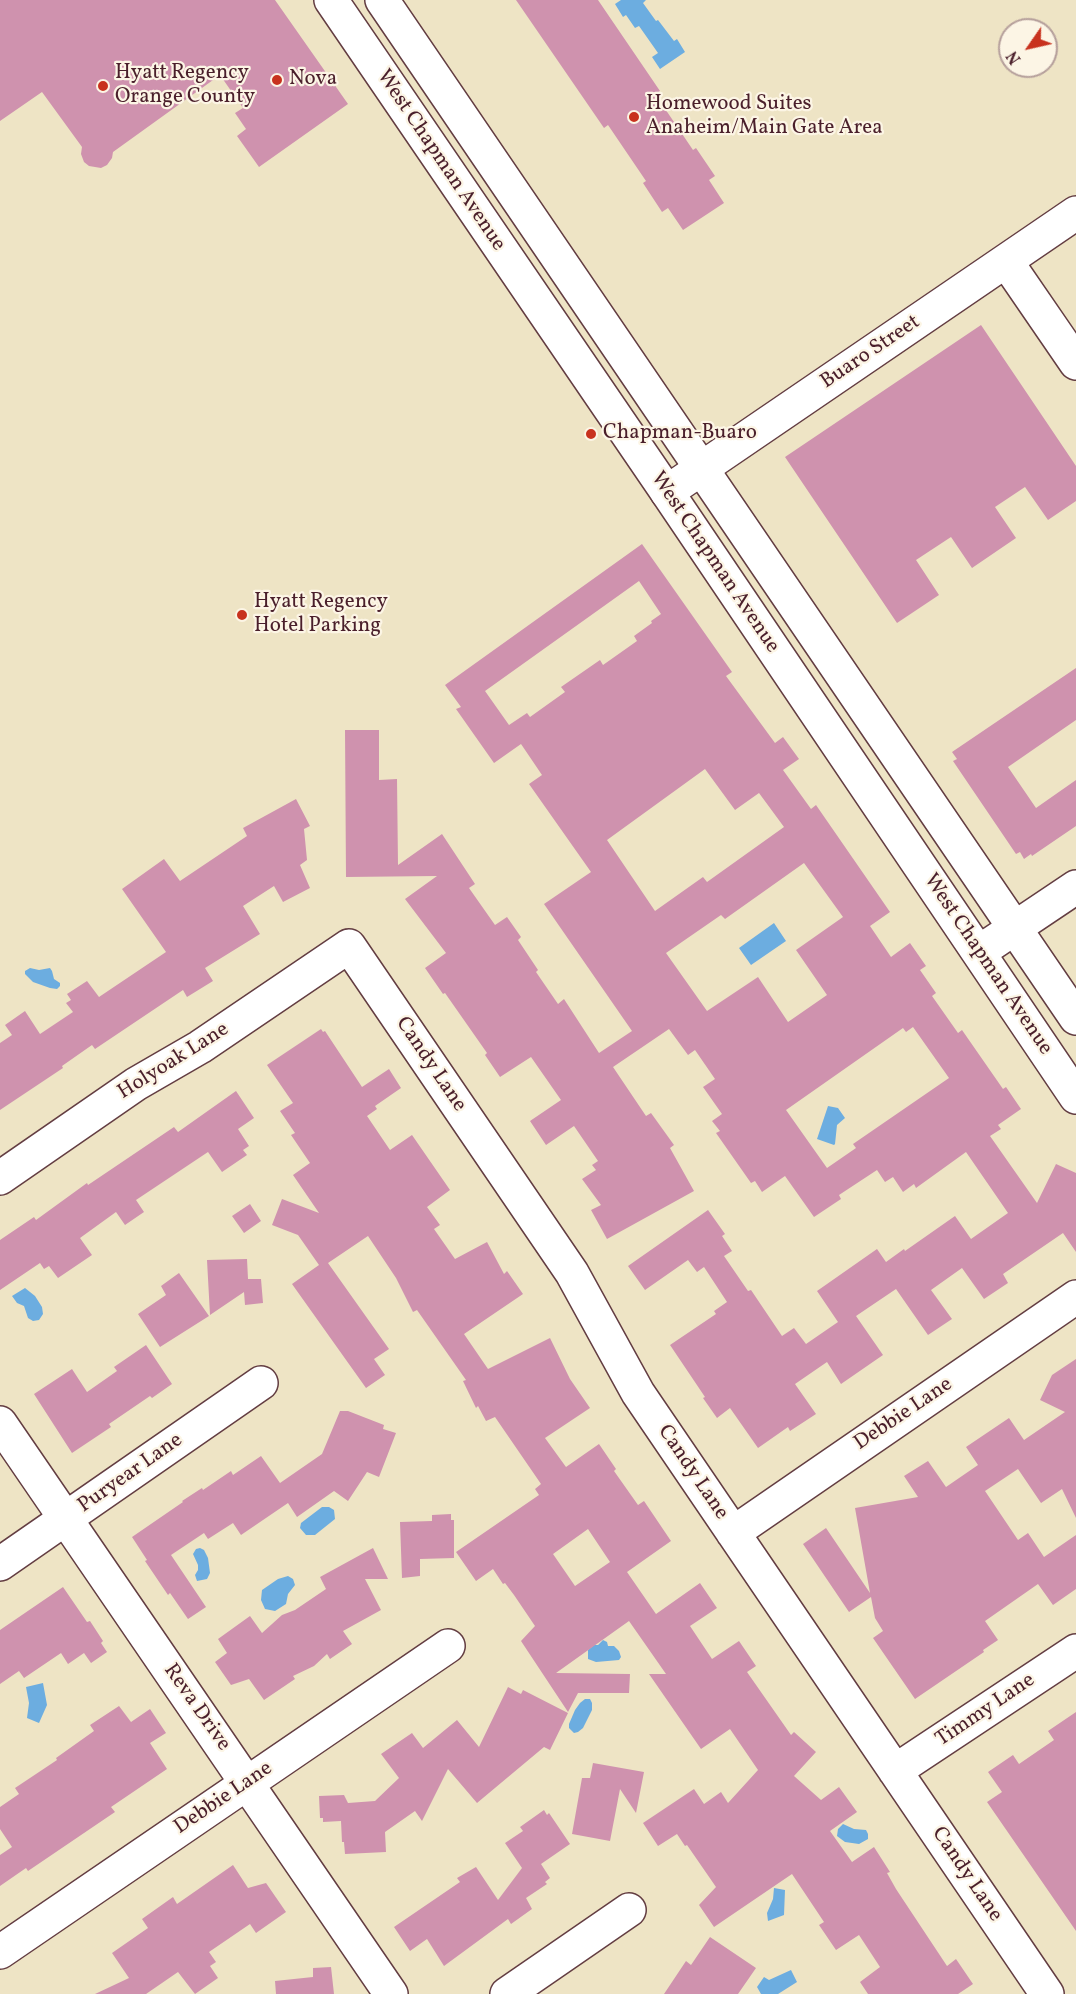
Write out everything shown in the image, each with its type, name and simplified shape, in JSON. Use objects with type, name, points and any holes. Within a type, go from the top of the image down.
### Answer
[{"type":"street","name":"West Chapman Avenue","points":[[330,0],[667,492],[1076,1097]]},
{"type":"street","name":"West Chapman Avenue","points":[[382,0],[1076,1018]]},
{"type":"street","name":"Buaro Street","points":[[667,492],[1076,213]]},
{"type":"street","points":[[1006,261],[1076,363]]},
{"type":"street","points":[[979,952],[1076,886]]},
{"type":"street","name":"Holyoak Lane","points":[[0,1178],[136,1084],[200,1047],[349,946]]},
{"type":"street","name":"Candy Lane","points":[[349,946],[572,1273],[638,1393],[1047,1994]]},
{"type":"street","name":"Debbie Lane","points":[[733,1533],[1076,1298]]},
{"type":"street","name":"Puryear Lane","points":[[0,1564],[261,1383]]},
{"type":"street","name":"Reva Drive","points":[[0,1423],[391,1994]]},
{"type":"street","name":"Debbie Lane","points":[[0,1952],[448,1646]]},
{"type":"street","name":"Timmy Lane","points":[[896,1771],[1076,1651]]},
{"type":"street","points":[[507,1994],[629,1910]]},
{"type":"water","points":[[621,0],[646,0],[643,3],[656,21],[658,20],[674,41],[677,39],[685,52],[660,69],[652,57],[658,53],[639,26],[635,28],[626,15],[623,17],[615,4]]},
{"type":"water","points":[[774,923],[786,941],[751,965],[739,948]]},
{"type":"water","points":[[30,968],[39,970],[50,968],[54,979],[60,983],[60,986],[57,989],[50,988],[33,982],[25,974],[25,971]]},
{"type":"water","points":[[828,1106],[838,1108],[845,1118],[837,1125],[834,1145],[817,1139]]},
{"type":"water","points":[[25,1288],[35,1296],[42,1307],[43,1314],[39,1320],[33,1321],[28,1318],[24,1306],[17,1303],[12,1296]]},
{"type":"water","points":[[322,1507],[334,1510],[335,1519],[315,1535],[306,1535],[300,1528],[301,1523]]},
{"type":"water","points":[[196,1549],[204,1550],[208,1558],[210,1573],[207,1579],[197,1581],[195,1575],[198,1565],[193,1554]]},
{"type":"water","points":[[288,1576],[293,1579],[295,1585],[288,1594],[286,1604],[275,1611],[265,1609],[261,1600],[262,1590],[278,1579]]},
{"type":"water","points":[[603,1640],[608,1646],[614,1646],[619,1651],[621,1657],[619,1660],[596,1662],[588,1659],[588,1650]]},
{"type":"water","points":[[43,1683],[47,1705],[39,1723],[27,1718],[29,1703],[26,1687]]},
{"type":"water","points":[[585,1699],[590,1699],[592,1710],[583,1728],[574,1733],[569,1728],[569,1724],[575,1710]]},
{"type":"water","points":[[843,1824],[854,1829],[866,1830],[868,1839],[859,1844],[845,1842],[837,1836],[838,1829]]},
{"type":"water","points":[[774,1888],[785,1890],[784,1915],[768,1921],[767,1913],[773,1899]]},
{"type":"water","points":[[791,1970],[797,1982],[778,1994],[761,1994],[757,1987],[764,1977],[769,1980]]},
{"type":"building","name":"Hyatt Regency Orange County","points":[[0,0],[275,0],[348,104],[259,167],[237,136],[246,129],[235,113],[243,108],[220,75],[113,152],[107,165],[101,168],[89,166],[84,162],[81,154],[82,147],[42,92],[0,121]]},
{"type":"building","name":"Homewood Suites Anaheim/Main Gate Area","points":[[516,0],[598,0],[660,91],[655,94],[693,150],[696,148],[715,176],[709,180],[724,203],[683,230],[668,208],[662,212],[643,183],[646,181],[608,125],[604,128]]},
{"type":"building","points":[[981,325],[1076,466],[1076,501],[1048,520],[1025,487],[995,507],[1016,538],[972,568],[951,537],[916,560],[939,595],[897,623],[785,457]]},
{"type":"building","points":[[642,544],[732,672],[726,676],[775,743],[783,737],[799,759],[783,770],[811,809],[816,805],[890,912],[870,926],[891,957],[910,943],[926,966],[920,970],[936,993],[932,996],[958,1033],[962,1030],[1003,1089],[1006,1087],[1021,1109],[998,1125],[1001,1129],[990,1136],[1037,1203],[1056,1164],[1076,1173],[1076,1252],[1063,1233],[1003,1274],[1008,1283],[984,1299],[962,1268],[931,1290],[952,1319],[928,1335],[896,1289],[856,1316],[883,1355],[841,1384],[827,1362],[795,1384],[816,1414],[790,1431],[788,1427],[758,1448],[730,1408],[717,1418],[670,1345],[716,1314],[714,1311],[727,1302],[704,1267],[697,1272],[688,1260],[645,1290],[628,1266],[708,1210],[725,1234],[722,1236],[732,1251],[724,1256],[748,1291],[751,1290],[782,1336],[794,1328],[806,1344],[838,1322],[817,1291],[877,1249],[886,1262],[955,1216],[971,1239],[1008,1213],[966,1152],[916,1188],[914,1184],[903,1192],[893,1177],[885,1182],[877,1170],[839,1195],[841,1199],[814,1217],[785,1176],[762,1192],[755,1181],[751,1183],[716,1133],[720,1131],[712,1121],[722,1114],[703,1087],[715,1079],[695,1050],[688,1055],[669,1029],[613,1067],[646,1116],[651,1113],[674,1145],[670,1148],[694,1191],[607,1239],[591,1210],[601,1205],[582,1179],[596,1170],[592,1165],[598,1161],[574,1126],[546,1145],[530,1121],[561,1100],[531,1057],[500,1077],[485,1055],[487,1053],[425,968],[446,953],[405,899],[437,876],[346,877],[345,730],[379,730],[379,780],[397,779],[398,865],[442,834],[475,884],[469,888],[495,925],[507,917],[521,937],[518,940],[538,970],[536,972],[558,1004],[564,999],[599,1053],[632,1031],[544,904],[591,872],[529,784],[542,775],[521,744],[494,763],[456,709],[461,707],[445,685]],"holes":[[[639,581],[661,614],[634,636],[637,641],[603,665],[600,660],[561,687],[565,692],[530,717],[527,713],[509,725],[485,691]],[[705,769],[735,810],[759,793],[784,827],[707,882],[703,877],[655,911],[607,840]],[[804,863],[843,917],[796,950],[827,995],[788,1022],[758,977],[707,1011],[666,953],[721,915],[725,919]],[[913,1027],[949,1078],[853,1144],[856,1148],[827,1168],[786,1110],[903,1028],[906,1032]]]},
{"type":"building","points":[[1076,668],[1076,720],[1008,767],[1036,808],[1076,780],[1076,826],[1024,859],[1020,852],[1016,854],[953,761],[957,759],[952,752]]},
{"type":"building","points":[[296,799],[310,826],[304,829],[307,860],[300,865],[310,888],[283,902],[274,886],[243,906],[260,934],[205,968],[213,981],[187,997],[183,990],[95,1049],[92,1045],[62,1066],[63,1068],[0,1110],[0,1043],[12,1035],[5,1025],[25,1011],[40,1034],[73,1012],[66,1003],[71,1000],[67,994],[87,981],[99,997],[166,952],[122,889],[164,859],[180,881],[247,836],[243,828]]},
{"type":"building","points":[[321,1029],[325,1031],[362,1087],[389,1069],[401,1088],[375,1106],[377,1109],[367,1116],[390,1150],[412,1135],[450,1190],[427,1207],[440,1225],[434,1229],[455,1259],[487,1242],[504,1274],[507,1271],[523,1294],[464,1334],[488,1369],[550,1338],[570,1379],[590,1408],[545,1438],[566,1467],[599,1444],[616,1469],[614,1471],[638,1505],[644,1501],[671,1541],[627,1572],[656,1614],[700,1583],[717,1608],[690,1626],[712,1659],[739,1641],[756,1666],[747,1672],[791,1735],[794,1732],[816,1752],[794,1776],[821,1800],[839,1787],[857,1812],[830,1831],[852,1862],[874,1847],[890,1872],[887,1873],[896,1889],[947,1966],[956,1959],[973,1984],[958,1994],[868,1994],[860,1982],[880,1967],[859,1935],[836,1950],[819,1925],[824,1922],[792,1874],[714,1927],[699,1905],[716,1887],[677,1834],[658,1846],[643,1823],[694,1789],[704,1804],[721,1792],[728,1803],[758,1770],[730,1729],[701,1749],[649,1674],[666,1674],[629,1621],[556,1673],[630,1674],[629,1693],[578,1693],[568,1712],[521,1641],[535,1626],[514,1595],[493,1569],[476,1581],[456,1552],[539,1495],[535,1489],[541,1484],[495,1417],[486,1421],[478,1406],[476,1408],[463,1381],[466,1380],[417,1310],[413,1312],[396,1278],[368,1236],[328,1263],[389,1349],[374,1359],[385,1375],[366,1388],[292,1284],[319,1265],[298,1235],[272,1225],[282,1199],[319,1213],[293,1175],[310,1163],[291,1135],[295,1133],[280,1111],[293,1103],[267,1065]],"holes":[[[588,1529],[610,1562],[575,1586],[553,1554]]]},
{"type":"building","points":[[236,1091],[254,1118],[238,1129],[249,1146],[243,1150],[247,1155],[222,1172],[208,1152],[136,1200],[144,1212],[125,1225],[116,1212],[80,1238],[92,1255],[58,1278],[49,1266],[44,1269],[40,1263],[0,1290],[0,1240],[34,1217],[36,1220],[87,1183],[88,1185],[174,1127],[178,1132]]},
{"type":"building","points":[[250,1204],[261,1221],[244,1233],[232,1216]]},
{"type":"building","points":[[247,1259],[248,1279],[261,1279],[263,1303],[245,1305],[244,1292],[210,1315],[207,1260]]},
{"type":"building","points":[[179,1273],[209,1316],[160,1347],[138,1314],[166,1295],[161,1286]]},
{"type":"building","points":[[146,1345],[172,1384],[109,1424],[111,1427],[72,1453],[34,1394],[72,1369],[87,1392],[117,1371],[114,1367]]},
{"type":"building","points":[[1076,1359],[1076,1518],[1062,1489],[1041,1503],[1018,1469],[985,1491],[1018,1540],[1028,1533],[1044,1557],[1076,1535],[1076,1589],[1053,1605],[1038,1584],[985,1621],[998,1640],[915,1699],[873,1638],[883,1631],[875,1618],[871,1597],[849,1612],[803,1544],[826,1528],[870,1593],[855,1508],[918,1497],[904,1476],[928,1461],[946,1487],[978,1465],[966,1447],[1009,1418],[1024,1440],[1065,1412],[1040,1400],[1052,1375]]},
{"type":"building","points":[[340,1411],[348,1411],[384,1425],[383,1429],[396,1433],[379,1477],[367,1472],[348,1501],[334,1491],[297,1517],[288,1503],[241,1535],[233,1523],[208,1539],[204,1533],[171,1555],[206,1607],[188,1619],[170,1593],[168,1595],[132,1537],[202,1488],[203,1490],[231,1471],[233,1475],[261,1456],[280,1483],[322,1454]]},
{"type":"building","points":[[451,1514],[451,1520],[454,1520],[454,1558],[420,1559],[420,1576],[402,1578],[400,1522],[432,1521],[432,1515]]},
{"type":"building","points":[[373,1548],[388,1579],[365,1579],[381,1610],[343,1631],[352,1644],[330,1659],[327,1654],[314,1666],[293,1676],[295,1679],[264,1700],[249,1679],[231,1685],[215,1662],[227,1653],[218,1639],[250,1616],[262,1633],[282,1615],[295,1610],[326,1589],[320,1577]]},
{"type":"building","points":[[63,1587],[87,1622],[90,1621],[107,1652],[91,1663],[84,1653],[68,1664],[61,1653],[24,1678],[19,1671],[0,1684],[0,1630]]},
{"type":"building","points":[[508,1687],[521,1694],[523,1690],[568,1713],[550,1750],[544,1747],[477,1803],[448,1769],[422,1821],[415,1811],[385,1832],[386,1852],[345,1854],[341,1821],[323,1822],[323,1818],[320,1818],[319,1796],[344,1795],[348,1803],[375,1801],[399,1778],[381,1754],[412,1733],[423,1748],[457,1720],[479,1747]]},
{"type":"building","points":[[119,1706],[131,1722],[150,1709],[166,1733],[150,1743],[167,1769],[111,1807],[115,1812],[28,1871],[26,1868],[0,1886],[0,1855],[12,1847],[0,1829],[0,1807],[19,1794],[15,1788],[57,1760],[56,1758],[94,1731],[90,1725]]},
{"type":"building","points":[[1076,1712],[1076,1931],[987,1802],[1002,1792],[988,1772],[1013,1755],[1019,1764],[1054,1740],[1048,1731]]},
{"type":"building","points":[[593,1763],[644,1772],[636,1813],[620,1789],[610,1841],[572,1834],[582,1778],[590,1778]]},
{"type":"building","points":[[544,1810],[547,1815],[549,1813],[570,1844],[541,1864],[550,1878],[545,1882],[547,1884],[526,1898],[532,1909],[511,1924],[508,1919],[444,1966],[427,1939],[410,1951],[394,1927],[460,1882],[457,1878],[476,1867],[498,1900],[522,1868],[505,1843],[523,1831],[520,1827]]},
{"type":"building","points":[[233,1865],[248,1888],[266,1883],[286,1912],[256,1933],[250,1924],[209,1952],[216,1962],[210,1966],[218,1978],[195,1994],[178,1972],[146,1994],[95,1994],[129,1978],[112,1953],[148,1928],[142,1919],[173,1897],[177,1904]]},
{"type":"building","points":[[710,1937],[756,1968],[738,1994],[664,1994],[686,1961],[691,1965]]},
{"type":"building","points":[[331,1967],[334,1994],[276,1994],[275,1981],[313,1977],[313,1968]]},
{"type":"place","name":"Nova","points":[[277,80]]},
{"type":"place","name":"Hyatt Regency Orange County","points":[[103,86]]},
{"type":"place","name":"Homewood Suites Anaheim/Main Gate Area","points":[[634,117]]},
{"type":"place","name":"Chapman-Buaro","points":[[591,434]]},
{"type":"place","name":"Hyatt Regency Hotel Parking","points":[[242,615]]}]
